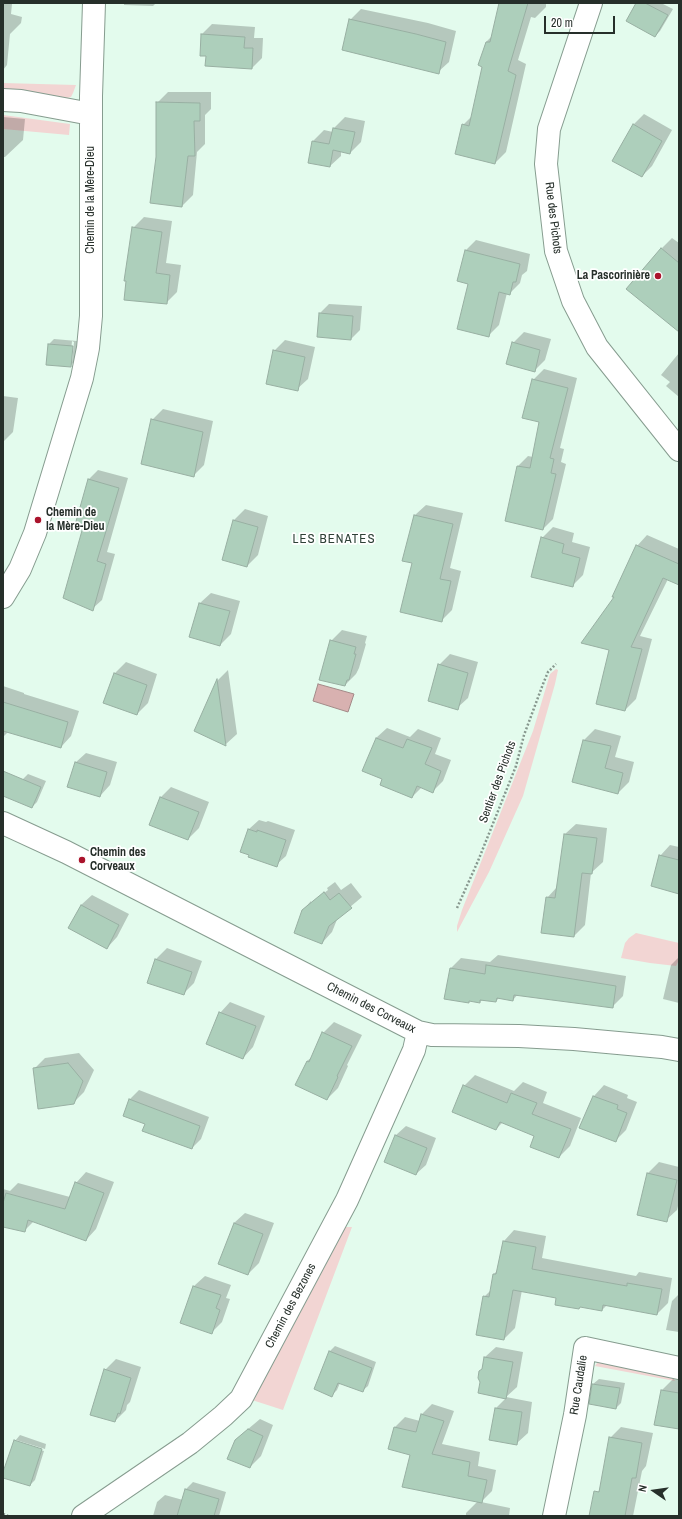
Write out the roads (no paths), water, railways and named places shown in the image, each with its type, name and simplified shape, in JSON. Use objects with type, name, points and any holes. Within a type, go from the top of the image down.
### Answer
[{"type":"street","name":"Chemin de la Mère-Dieu","points":[[3,597],[20,569],[35,533],[82,378],[88,348],[91,316],[91,114],[94,3]]},
{"type":"street","name":"Rue des Pichots","points":[[591,3],[549,129],[546,164],[556,251],[573,301],[597,347],[679,450]]},
{"type":"street","points":[[3,100],[21,101],[91,114]]},
{"type":"street","name":"Chemin des Corveaux","points":[[3,823],[66,852],[418,1032],[432,1036],[519,1036],[574,1039],[639,1044],[679,1050]]},
{"type":"street","name":"Chemin des Bezones","points":[[83,1516],[190,1442],[241,1400],[348,1200],[414,1050],[418,1032]]},
{"type":"street","name":"Rue Caudalie","points":[[554,1516],[575,1415],[585,1348],[679,1368]]},
{"type":"place","name":"La Pascorinière","points":[[658,276]]},
{"type":"place","name":"Chemin de la Mère-Dieu","points":[[38,520]]},
{"type":"place","name":"Chemin des Corveaux","points":[[82,860]]},
{"type":"district","name":"LES BENATES","points":[[334,540]]}]
